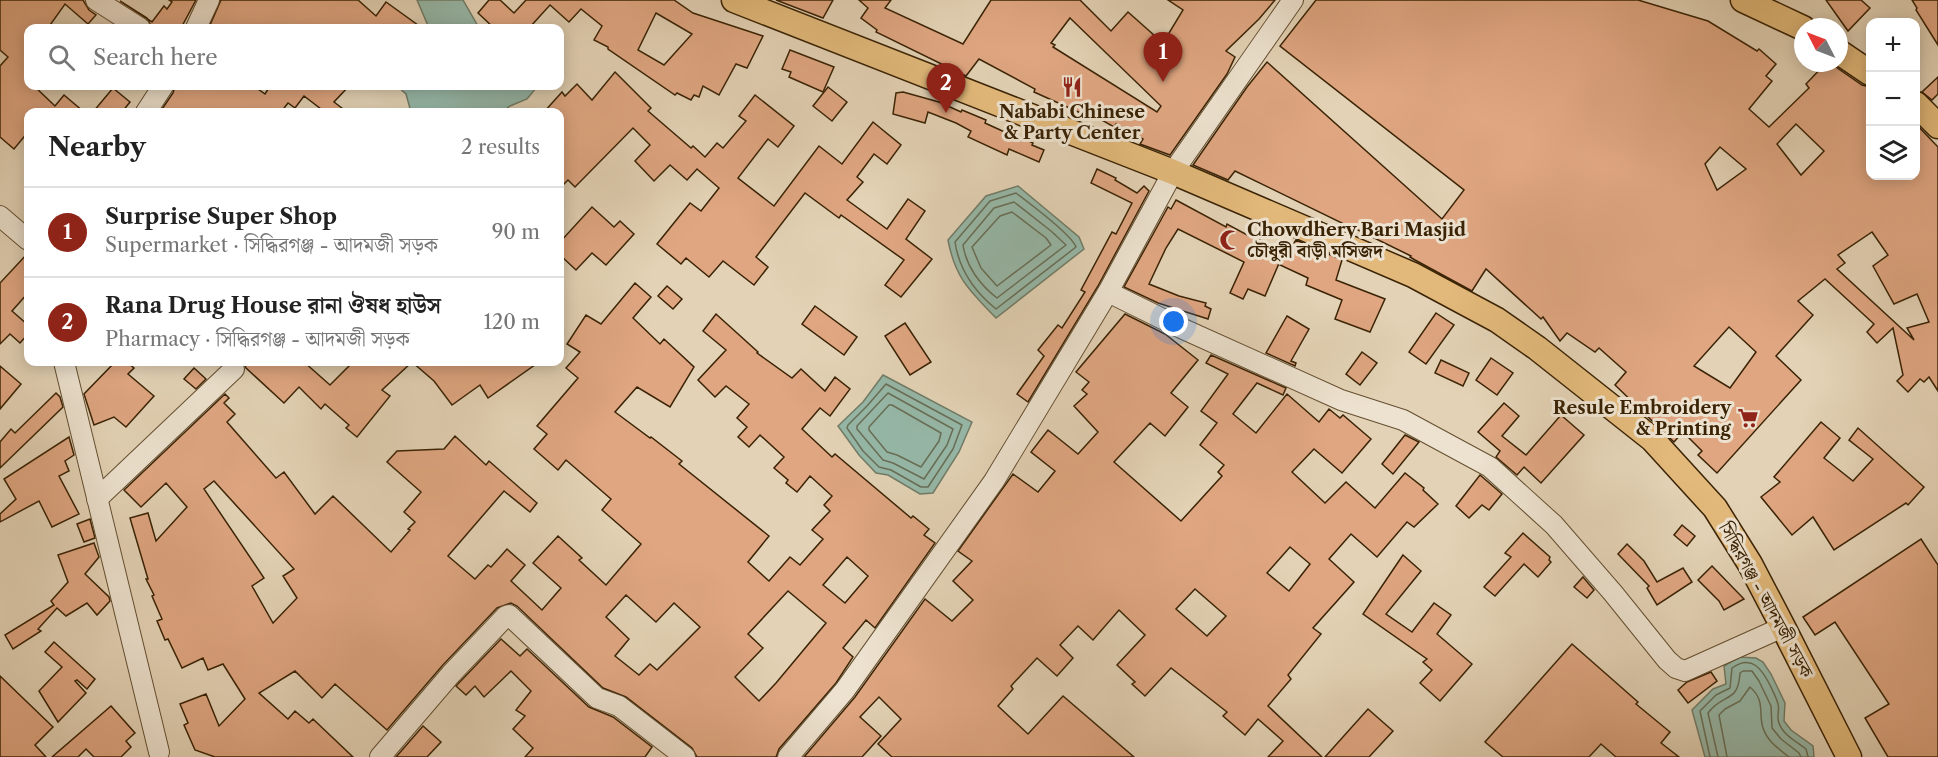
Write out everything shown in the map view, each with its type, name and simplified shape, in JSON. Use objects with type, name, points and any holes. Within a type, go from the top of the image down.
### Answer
[{"type":"main road","name":"সিদ্ধিরগঞ্জ - আদমজী সড়ক","points":[[734,0],[1173,172],[1413,275],[1497,320],[1537,348],[1652,440],[1715,508],[1750,564],[1849,757]]},
{"type":"main road","points":[[1743,0],[1794,24]]},
{"type":"main road","points":[[1848,58],[1869,72]]},
{"type":"main road","points":[[1920,108],[1938,126]]},
{"type":"street","points":[[96,0],[134,24]]},
{"type":"street","points":[[198,24],[209,0]]},
{"type":"street","points":[[788,757],[844,690],[994,482],[1108,292],[1173,172],[1293,0]]},
{"type":"street","points":[[149,108],[161,90]]},
{"type":"street","points":[[0,216],[24,237]]},
{"type":"street","points":[[1108,292],[1180,328],[1341,400],[1403,420],[1490,467],[1554,525],[1676,668],[1685,671],[1783,627]]},
{"type":"street","points":[[64,366],[162,755]]},
{"type":"street","points":[[97,499],[234,369]]},
{"type":"street","points":[[380,757],[451,674],[506,615],[509,615],[597,698],[619,706],[685,757]]},
{"type":"water","points":[[417,0],[463,0],[477,24],[427,24]]},
{"type":"water","points":[[402,90],[534,90],[527,99],[507,108],[410,108],[406,94]]},
{"type":"water","points":[[1018,186],[1079,237],[1084,249],[996,318],[959,274],[948,240],[986,196]]},
{"type":"water","points":[[883,375],[972,422],[959,452],[933,493],[920,494],[888,475],[876,473],[859,455],[838,426],[863,402]]},
{"type":"water","points":[[1739,657],[1756,658],[1763,662],[1785,703],[1784,721],[1791,730],[1813,746],[1814,757],[1705,757],[1692,710],[1713,689],[1726,684],[1724,666]]},
{"type":"building","points":[[0,0],[83,0],[89,10],[96,15],[88,24],[65,4],[51,24],[24,24],[24,90],[38,90],[55,106],[64,95],[79,108],[24,108],[24,137],[14,149],[0,137],[0,66],[8,57],[0,50]]},
{"type":"building","points":[[169,0],[196,0],[183,24],[150,24],[148,19],[152,22],[164,6],[167,9],[172,2]]},
{"type":"building","points":[[221,0],[358,0],[376,16],[386,2],[416,24],[210,24]]},
{"type":"building","points":[[489,0],[500,0],[514,13],[526,0],[674,0],[693,13],[763,36],[747,68],[736,64],[719,95],[703,86],[699,97],[694,95],[691,100],[677,93],[675,95],[608,47],[594,40],[602,26],[581,9],[569,22],[550,5],[533,24],[490,24],[478,13]],"holes":[[[656,13],[692,34],[664,65],[638,50]]]},
{"type":"building","points":[[776,0],[833,0],[823,18]]},
{"type":"building","points":[[859,0],[891,0],[885,8],[963,44],[991,0],[1080,0],[1111,31],[1128,12],[1163,43],[1183,10],[1168,0],[1275,0],[1226,51],[1235,57],[1227,74],[1170,155],[1140,144],[1143,139],[1116,124],[1114,127],[1095,116],[1094,119],[1034,92],[1035,89],[979,59],[966,76],[876,32],[877,30],[861,18],[868,8]],"holes":[[[1070,18],[1161,106],[1157,112],[1053,47],[1055,45],[1051,43]]]},
{"type":"building","points":[[1316,0],[1638,0],[1708,21],[1757,51],[1759,49],[1776,64],[1766,76],[1772,81],[1749,109],[1769,127],[1809,88],[1806,84],[1817,72],[1843,72],[1866,86],[1866,180],[1920,180],[1920,128],[1938,147],[1938,391],[1929,377],[1924,382],[1920,379],[1908,392],[1897,381],[1903,375],[1893,328],[1877,343],[1867,332],[1874,324],[1825,279],[1798,301],[1813,315],[1776,356],[1801,380],[1717,473],[1698,455],[1702,451],[1683,432],[1674,442],[1615,385],[1626,372],[1599,348],[1595,352],[1567,333],[1560,341],[1543,317],[1541,319],[1486,269],[1472,291],[1411,256],[1356,229],[1354,234],[1340,228],[1342,223],[1235,171],[1228,180],[1193,165],[1267,62],[1442,219],[1464,190],[1280,46]],"holes":[[[1796,124],[1824,151],[1801,175],[1777,144]],[[1720,147],[1746,169],[1717,190],[1705,164]],[[1872,232],[1888,255],[1873,266],[1894,304],[1917,294],[1929,322],[1907,328],[1914,340],[1837,269],[1845,263],[1838,255]],[[1729,327],[1756,352],[1730,388],[1694,366]]]},
{"type":"building","points":[[1826,0],[1861,0],[1870,8],[1848,31],[1848,18],[1839,18]]},
{"type":"building","points":[[1912,0],[1938,0],[1938,45],[1916,10]]},
{"type":"building","points":[[790,50],[834,67],[823,92],[789,77],[791,72],[782,69]]},
{"type":"building","points":[[615,72],[651,108],[648,111],[705,157],[717,143],[723,148],[746,121],[739,116],[755,95],[794,126],[778,147],[768,139],[738,178],[774,206],[819,146],[842,164],[873,122],[901,145],[887,164],[874,154],[857,177],[863,182],[847,200],[887,229],[908,199],[925,211],[906,239],[932,259],[901,297],[885,285],[904,260],[841,215],[839,218],[805,193],[756,257],[768,267],[754,285],[723,261],[709,277],[686,258],[681,264],[657,244],[690,203],[701,211],[719,188],[697,169],[687,180],[670,165],[654,181],[635,161],[650,145],[633,128],[575,187],[568,180],[564,184],[564,108],[548,108],[562,92],[565,96],[577,84],[592,100]]},
{"type":"building","points":[[1938,77],[1938,94],[1932,100],[1922,92]]},
{"type":"building","points":[[828,87],[847,102],[832,121],[813,106]]},
{"type":"building","points":[[111,90],[115,90],[130,102],[125,108],[96,108]]},
{"type":"building","points":[[174,90],[260,90],[265,94],[268,90],[345,90],[334,102],[342,108],[320,108],[304,96],[295,108],[288,103],[284,108],[163,108]]},
{"type":"building","points":[[903,92],[939,102],[961,112],[962,110],[986,120],[985,123],[1033,143],[1032,145],[1044,150],[1039,162],[1009,149],[1007,155],[968,137],[971,131],[928,112],[925,123],[893,114],[896,93]]},
{"type":"building","points":[[1097,169],[1116,178],[1115,180],[1137,193],[1144,186],[1149,191],[1098,286],[1028,402],[1017,394],[1044,356],[1038,350],[1058,325],[1062,328],[1085,292],[1081,290],[1112,232],[1116,234],[1132,203],[1091,183]]},
{"type":"building","points":[[1176,200],[1226,227],[1227,224],[1249,236],[1250,234],[1283,254],[1265,296],[1248,289],[1243,299],[1230,293],[1244,262],[1178,229],[1149,284],[1179,296],[1206,303],[1205,306],[1211,309],[1208,319],[1158,303],[1124,287],[1168,207],[1171,209]]},
{"type":"building","points":[[592,207],[614,227],[620,221],[634,234],[606,265],[592,253],[576,270],[564,259],[564,238]]},
{"type":"building","points":[[1296,240],[1342,260],[1336,280],[1385,299],[1370,332],[1335,319],[1342,300],[1306,285],[1308,278],[1280,265]]},
{"type":"building","points":[[24,257],[24,298],[12,311],[24,322],[24,338],[20,343],[10,334],[0,344],[0,283]]},
{"type":"building","points":[[635,283],[651,297],[633,318],[660,344],[664,339],[694,367],[670,407],[637,387],[615,412],[682,461],[679,464],[769,536],[748,562],[769,581],[790,557],[800,565],[823,539],[812,530],[830,511],[824,505],[832,496],[810,476],[797,492],[786,483],[788,480],[774,468],[784,457],[760,435],[749,447],[738,437],[747,427],[737,418],[749,404],[726,386],[715,397],[698,380],[726,350],[703,331],[716,314],[757,353],[792,378],[801,369],[825,391],[835,377],[850,389],[830,416],[820,408],[802,429],[832,457],[835,454],[911,518],[913,516],[929,529],[924,535],[935,543],[875,628],[866,620],[843,648],[853,657],[836,683],[779,749],[776,757],[697,757],[692,748],[626,697],[603,688],[517,606],[511,603],[497,608],[442,666],[387,730],[335,684],[322,698],[295,671],[259,693],[288,719],[295,711],[309,723],[313,719],[353,757],[215,757],[195,750],[184,725],[188,723],[180,704],[206,694],[219,726],[245,699],[223,664],[208,670],[203,658],[182,668],[168,639],[165,640],[157,621],[162,619],[146,579],[148,579],[130,518],[148,513],[156,541],[187,507],[166,483],[141,507],[124,490],[225,394],[229,398],[224,403],[235,414],[227,422],[276,478],[284,472],[315,514],[333,496],[391,552],[415,522],[404,512],[421,492],[387,462],[397,451],[444,449],[455,436],[486,465],[489,461],[537,503],[530,512],[504,491],[448,556],[475,579],[488,565],[491,567],[507,549],[525,565],[511,581],[542,610],[561,588],[533,563],[558,536],[606,585],[641,544],[602,510],[611,499],[566,460],[558,470],[534,449],[547,434],[537,426],[578,378],[566,368],[580,352],[567,344],[586,315],[601,324]],"holes":[[[214,481],[294,569],[283,576],[297,598],[273,623],[252,586],[264,578],[204,489]],[[847,557],[868,576],[845,603],[823,585]],[[788,591],[826,623],[759,701],[735,677],[763,648],[748,634]],[[626,595],[656,622],[674,603],[700,627],[657,670],[650,664],[639,675],[615,656],[629,639],[606,617]]]},
{"type":"building","points":[[667,286],[682,299],[673,309],[658,296]]},
{"type":"building","points":[[815,306],[857,337],[844,355],[802,324]]},
{"type":"building","points":[[1436,313],[1454,325],[1426,364],[1409,352]]},
{"type":"building","points":[[1125,314],[1165,334],[1198,360],[1171,393],[1188,407],[1165,436],[1150,423],[1114,462],[1181,521],[1222,476],[1218,472],[1224,465],[1200,445],[1217,423],[1201,411],[1228,374],[1206,363],[1211,355],[1286,388],[1283,395],[1257,383],[1233,414],[1256,433],[1287,394],[1319,422],[1329,409],[1340,418],[1343,415],[1371,439],[1342,473],[1314,449],[1292,472],[1325,503],[1346,482],[1375,508],[1405,473],[1424,488],[1423,490],[1438,504],[1414,527],[1407,522],[1377,557],[1351,534],[1329,559],[1354,582],[1313,628],[1321,634],[1288,675],[1291,679],[1268,706],[1322,757],[1268,757],[1283,741],[1258,719],[1245,735],[1223,716],[1227,712],[1171,668],[1145,696],[1132,684],[1135,682],[1117,665],[1145,635],[1119,610],[1093,640],[1078,626],[1060,645],[1073,658],[1057,676],[1037,658],[1011,686],[1013,689],[998,706],[1028,734],[1063,696],[1134,757],[892,757],[878,744],[901,719],[879,697],[860,717],[881,736],[862,757],[804,757],[855,697],[925,599],[952,621],[973,600],[953,581],[972,561],[958,551],[1013,474],[1038,492],[1055,471],[1031,452],[1048,430],[1078,454],[1098,432],[1074,406],[1087,394],[1082,390],[1089,382],[1076,372]],"holes":[[[1290,547],[1310,564],[1289,591],[1267,573]],[[1195,589],[1226,616],[1207,636],[1176,609]]]},
{"type":"building","points":[[1287,316],[1309,329],[1291,361],[1296,363],[1295,366],[1266,353]]},
{"type":"building","points":[[905,323],[931,362],[910,375],[885,336]]},
{"type":"building","points":[[1362,352],[1377,363],[1360,385],[1346,374]]},
{"type":"building","points":[[1491,358],[1513,373],[1497,395],[1476,380]]},
{"type":"building","points":[[1441,360],[1469,373],[1463,386],[1435,373]]},
{"type":"building","points":[[0,366],[21,384],[0,409]]},
{"type":"building","points":[[111,366],[132,366],[134,368],[128,374],[154,396],[126,427],[114,417],[94,425],[84,394]]},
{"type":"building","points":[[245,366],[309,366],[330,385],[349,366],[408,366],[382,390],[390,396],[357,437],[346,428],[349,425],[325,404],[321,409],[299,387],[284,403]]},
{"type":"building","points":[[417,366],[533,366],[488,398],[480,385],[452,405],[434,381]]},
{"type":"building","points":[[194,368],[206,379],[196,389],[184,379]]},
{"type":"building","points":[[56,393],[63,407],[0,468],[0,442],[11,429],[15,433]]},
{"type":"building","points":[[1504,403],[1519,416],[1502,436],[1526,455],[1561,415],[1584,435],[1541,483],[1524,467],[1517,475],[1496,457],[1500,451],[1478,432]]},
{"type":"building","points":[[1821,422],[1840,438],[1824,458],[1853,481],[1873,459],[1849,440],[1858,428],[1924,487],[1908,505],[1906,503],[1834,550],[1813,517],[1792,535],[1761,497],[1780,482],[1774,477]]},
{"type":"building","points":[[1405,435],[1419,442],[1393,474],[1382,464]]},
{"type":"building","points":[[69,437],[74,455],[65,461],[69,471],[59,476],[79,514],[52,527],[39,501],[0,522],[0,514],[16,499],[4,479]]},
{"type":"building","points":[[1480,475],[1502,494],[1489,510],[1482,505],[1469,518],[1456,506]]},
{"type":"building","points":[[90,519],[95,538],[84,542],[77,524]]},
{"type":"building","points":[[1682,525],[1695,536],[1687,546],[1674,535]]},
{"type":"building","points":[[1523,533],[1550,557],[1551,562],[1538,577],[1524,564],[1495,596],[1484,587],[1511,557],[1505,553]]},
{"type":"building","points":[[1921,539],[1938,565],[1938,757],[1888,757],[1865,718],[1889,704],[1835,622],[1815,635],[1803,617]]},
{"type":"building","points":[[94,543],[99,557],[85,574],[109,597],[110,601],[97,615],[87,603],[66,616],[57,608],[38,629],[41,631],[13,649],[5,635],[54,605],[51,601],[68,582],[58,555]]},
{"type":"building","points":[[1627,544],[1644,561],[1657,582],[1683,568],[1692,582],[1657,605],[1647,588],[1649,586],[1618,554]]},
{"type":"building","points":[[1403,555],[1421,571],[1386,614],[1412,632],[1434,603],[1451,615],[1437,634],[1472,664],[1440,701],[1420,683],[1432,670],[1423,662],[1427,659],[1363,614]]},
{"type":"building","points":[[1712,566],[1744,599],[1724,610],[1719,601],[1698,580]]},
{"type":"building","points":[[1583,577],[1594,590],[1587,598],[1574,587]]},
{"type":"building","points":[[501,639],[520,656],[527,649],[589,707],[613,717],[652,747],[645,757],[525,757],[533,748],[513,729],[525,716],[516,710],[531,691],[511,671],[484,697],[475,686],[466,695],[456,686]]},
{"type":"building","points":[[54,642],[95,679],[87,689],[77,680],[75,681],[86,693],[58,722],[39,691],[62,667],[45,652]]},
{"type":"building","points":[[1572,644],[1638,702],[1636,704],[1670,732],[1661,743],[1679,757],[1616,757],[1601,744],[1589,757],[1503,757],[1485,742]]},
{"type":"building","points":[[1711,672],[1717,681],[1688,703],[1678,690],[1687,682]]},
{"type":"building","points":[[0,676],[53,727],[35,745],[46,757],[0,757]]},
{"type":"building","points":[[111,706],[135,733],[126,741],[131,747],[121,757],[94,757],[86,749],[78,757],[52,757]]},
{"type":"building","points":[[1368,709],[1393,731],[1369,757],[1325,757]]},
{"type":"building","points":[[423,726],[441,742],[427,757],[396,757]]},
{"type":"place","name":"Surprise Super Shop","points":[[1163,82]]},
{"type":"place","name":"Nababi Chinese & Party Center","points":[[1072,87]]},
{"type":"place","name":"Rana Drug House রানা ঔষধ হাউস","points":[[946,113]]},
{"type":"place","name":"Chowdhery Bari Masjid চৌধুরী বাড়ী মসিজদ","points":[[1230,240]]},
{"type":"place","name":"Resule Embroidery & Printing","points":[[1748,418]]}]
